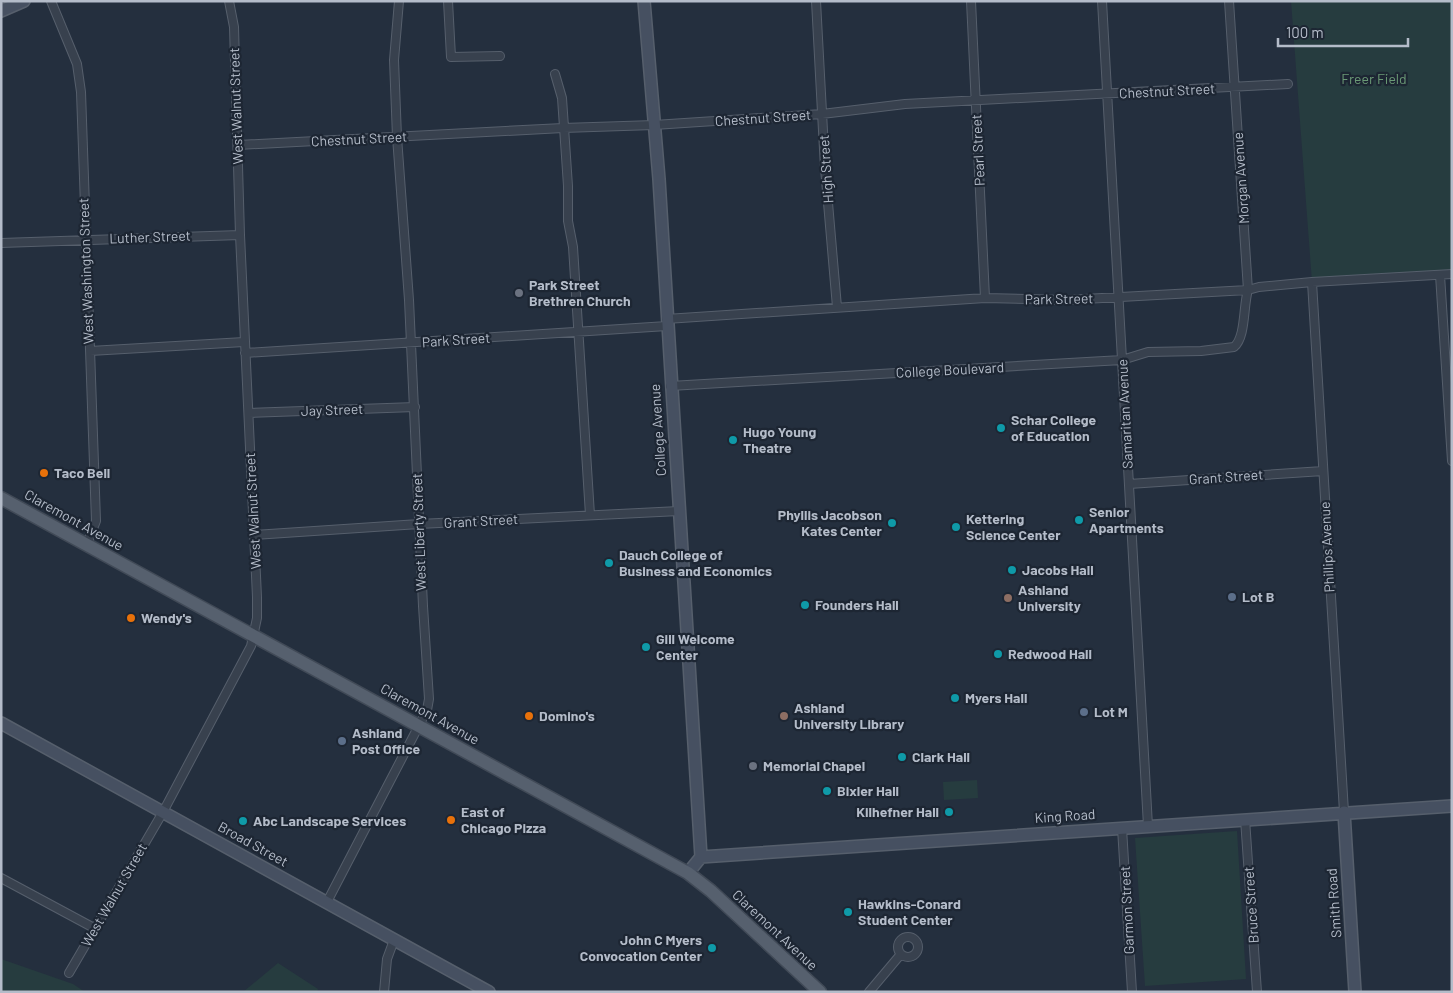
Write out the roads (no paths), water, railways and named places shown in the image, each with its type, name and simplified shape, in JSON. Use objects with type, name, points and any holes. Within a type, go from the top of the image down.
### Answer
[{"type":"main road","name":"Claremont Avenue","points":[[1,498],[688,873],[711,891],[820,992]]},
{"type":"street","points":[[1,11],[24,1]]},
{"type":"street","name":"West Washington Street","points":[[50,1],[79,76],[96,521],[87,544]]},
{"type":"street","name":"West Walnut Street","points":[[69,972],[163,812],[251,646],[257,618],[249,413],[244,342],[234,27],[230,1]]},
{"type":"street","name":"West Liberty Street","points":[[326,902],[427,710],[429,699],[419,524],[415,407],[397,137],[394,60],[399,1]]},
{"type":"street","points":[[448,1],[452,58],[500,56]]},
{"type":"street","name":"College Avenue","points":[[644,1],[667,323],[700,857]]},
{"type":"street","name":"High Street","points":[[816,1],[836,307]]},
{"type":"street","name":"Pearl Street","points":[[971,1],[985,298]]},
{"type":"street","name":"Samaritan Avenue","points":[[1102,1],[1148,826]]},
{"type":"street","name":"Morgan Avenue","points":[[1229,1],[1248,290],[1243,307],[1241,337],[1238,344],[1229,349]]},
{"type":"street","points":[[555,74],[562,91],[568,186],[568,220],[573,247],[590,514]]},
{"type":"street","name":"Chestnut Street","points":[[238,145],[654,125],[822,114],[905,104],[1288,84]]},
{"type":"street","name":"Luther Street","points":[[1,243],[240,234]]},
{"type":"street","name":"Park Street","points":[[245,353],[579,332],[836,307],[985,298],[1035,300],[1118,297],[1248,290],[1259,287],[1312,282],[1452,274]]},
{"type":"street","points":[[1440,275],[1452,461]]},
{"type":"street","name":"Phillips Avenue","points":[[1312,282],[1344,812]]},
{"type":"street","points":[[90,351],[244,342]]},
{"type":"street","name":"College Boulevard","points":[[670,386],[1122,360],[1148,352],[1229,349]]},
{"type":"street","name":"Jay Street","points":[[249,413],[415,407]]},
{"type":"street","name":"Grant Street","points":[[1129,484],[1323,471]]},
{"type":"street","name":"Grant Street","points":[[254,535],[590,514],[679,511]]},
{"type":"street","name":"Broad Street","points":[[1,723],[489,992]]},
{"type":"street","name":"King Road","points":[[700,857],[1452,806]]},
{"type":"street","name":"Smith Road","points":[[1344,812],[1355,992]]},
{"type":"street","name":"Bruce Street","points":[[1245,819],[1257,992]]},
{"type":"street","name":"Garmon Street","points":[[1122,828],[1132,992]]},
{"type":"street","points":[[688,873],[700,857]]},
{"type":"street","points":[[1,878],[94,928]]},
{"type":"street","points":[[384,992],[386,959],[394,940]]},
{"type":"street","points":[[869,992],[901,954]]},
{"type":"place","name":"Park Street Brethren Church","points":[[519,293]]},
{"type":"place","name":"Schar College of Education","points":[[1001,428]]},
{"type":"place","name":"Hugo Young Theatre","points":[[733,440]]},
{"type":"place","name":"Taco Bell","points":[[44,473]]},
{"type":"place","name":"Senior Apartments","points":[[1079,520]]},
{"type":"place","name":"Phyllis Jacobson Kates Center","points":[[892,523]]},
{"type":"place","name":"Kettering Science Center","points":[[956,527]]},
{"type":"place","name":"Dauch College of Business and Economics","points":[[609,563]]},
{"type":"place","name":"Jacobs Hall","points":[[1012,570]]},
{"type":"place","name":"Lot B","points":[[1232,597]]},
{"type":"place","name":"Ashland University","points":[[1008,598]]},
{"type":"place","name":"Founders Hall","points":[[805,605]]},
{"type":"place","name":"Wendy's","points":[[131,618]]},
{"type":"place","name":"Gill Welcome Center","points":[[646,647]]},
{"type":"place","name":"Redwood Hall","points":[[998,654]]},
{"type":"place","name":"Myers Hall","points":[[955,698]]},
{"type":"place","name":"Lot M","points":[[1084,712]]},
{"type":"place","name":"Domino's","points":[[529,716]]},
{"type":"place","name":"Ashland University Library","points":[[784,716]]},
{"type":"place","name":"Ashland Post Office","points":[[342,741]]},
{"type":"place","name":"Clark Hall","points":[[902,757]]},
{"type":"place","name":"Memorial Chapel","points":[[753,766]]},
{"type":"place","name":"Bixler Hall","points":[[827,791]]},
{"type":"place","name":"Kilhefner Hall","points":[[949,812]]},
{"type":"place","name":"East of Chicago Pizza","points":[[451,820]]},
{"type":"place","name":"Abc Landscape Services","points":[[243,821]]},
{"type":"place","name":"Hawkins-Conard Student Center","points":[[848,912]]},
{"type":"place","name":"John C Myers Convocation Center","points":[[712,948]]},
{"type":"park label","name":"Freer Field","points":[[1374,79]]}]
